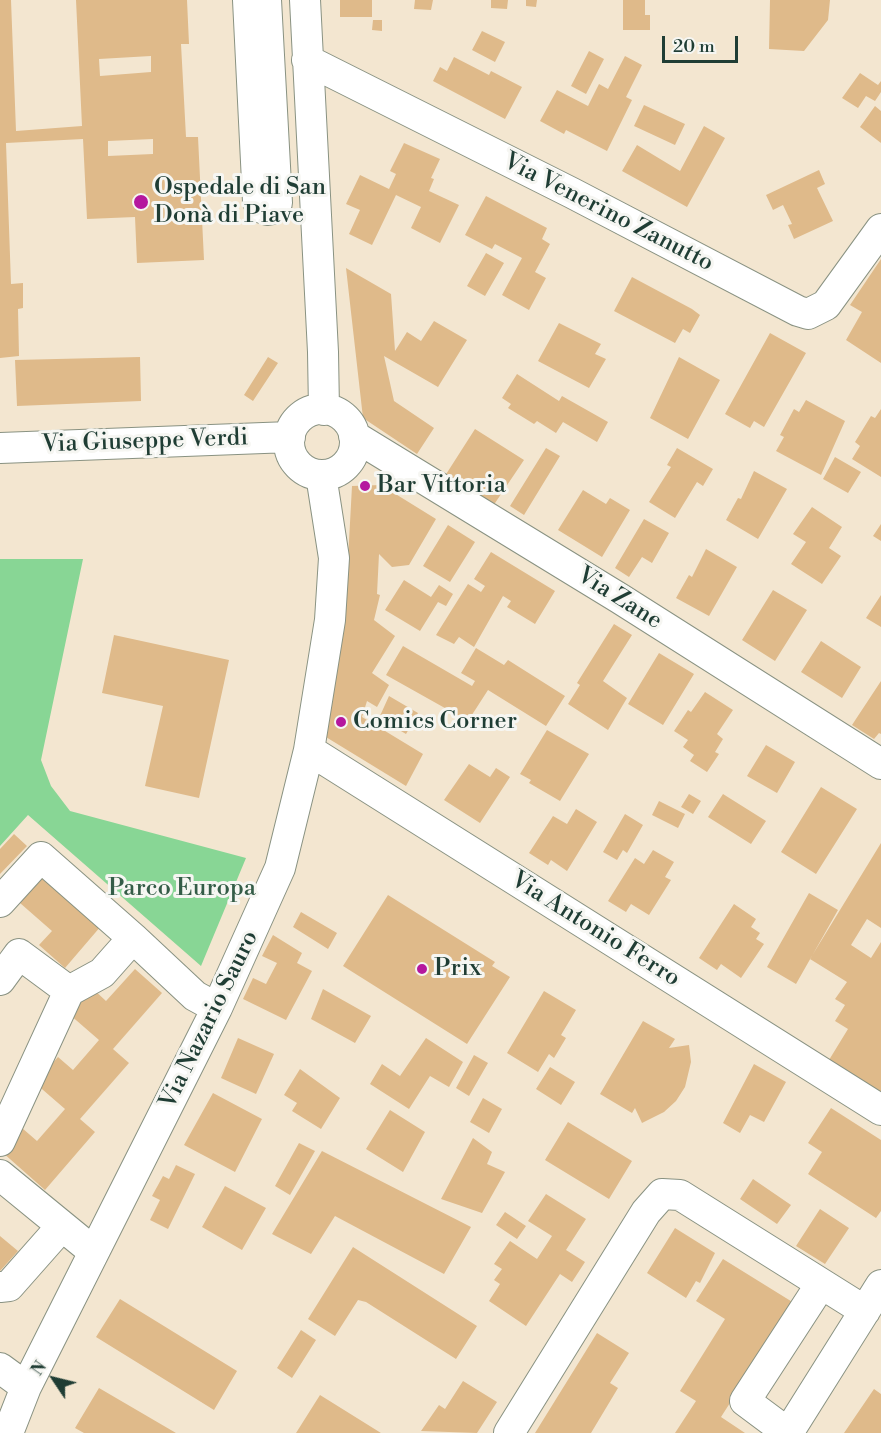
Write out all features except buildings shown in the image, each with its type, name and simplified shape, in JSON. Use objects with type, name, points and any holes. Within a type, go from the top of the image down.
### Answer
[{"type":"street","points":[[248,0],[258,202],[262,208],[267,210],[273,209],[277,203],[266,0]]},
{"type":"street","points":[[305,0],[324,352],[324,410]]},
{"type":"street","name":"Via Venerino Zanutto","points":[[307,60],[572,193],[798,311],[808,314],[826,305],[881,229]]},
{"type":"street","points":[[324,410],[343,417],[350,424],[354,436],[354,449],[348,463],[337,472],[321,475],[310,472],[298,465],[291,452],[290,437],[302,417],[324,410]]},
{"type":"street","name":"Via Zane","points":[[354,436],[619,598],[881,764]]},
{"type":"street","name":"Via Giuseppe Verdi","points":[[0,448],[290,437]]},
{"type":"street","name":"Via Nazario Sauro","points":[[8,1433],[26,1387],[217,1008],[276,881],[290,834],[309,750],[330,620],[334,558],[321,475]]},
{"type":"street","name":"Via Antonio Ferro","points":[[309,750],[881,1110]]},
{"type":"street","points":[[0,902],[41,857],[134,938],[195,996],[217,1008]]},
{"type":"street","points":[[0,1141],[69,991],[102,973],[134,938]]},
{"type":"street","points":[[0,980],[10,947],[69,991]]},
{"type":"street","points":[[0,1175],[94,1252]]},
{"type":"street","points":[[509,1433],[646,1212],[662,1194],[680,1196],[865,1311]]},
{"type":"street","points":[[0,1287],[9,1286],[62,1226]]},
{"type":"street","points":[[821,1284],[745,1401],[788,1433],[881,1285]]},
{"type":"street","points":[[0,1368],[26,1387]]},
{"type":"green space","name":"Parco Europa","points":[[0,559],[83,559],[41,760],[51,786],[70,811],[246,858],[201,966],[28,815],[0,846]]},
{"type":"place","name":"Ospedale di San Donà di Piave","points":[[141,202]]},
{"type":"place","name":"Bar Vittoria","points":[[365,486]]},
{"type":"place","name":"Comics Corner","points":[[341,722]]},
{"type":"place","name":"Prix","points":[[422,969]]}]
